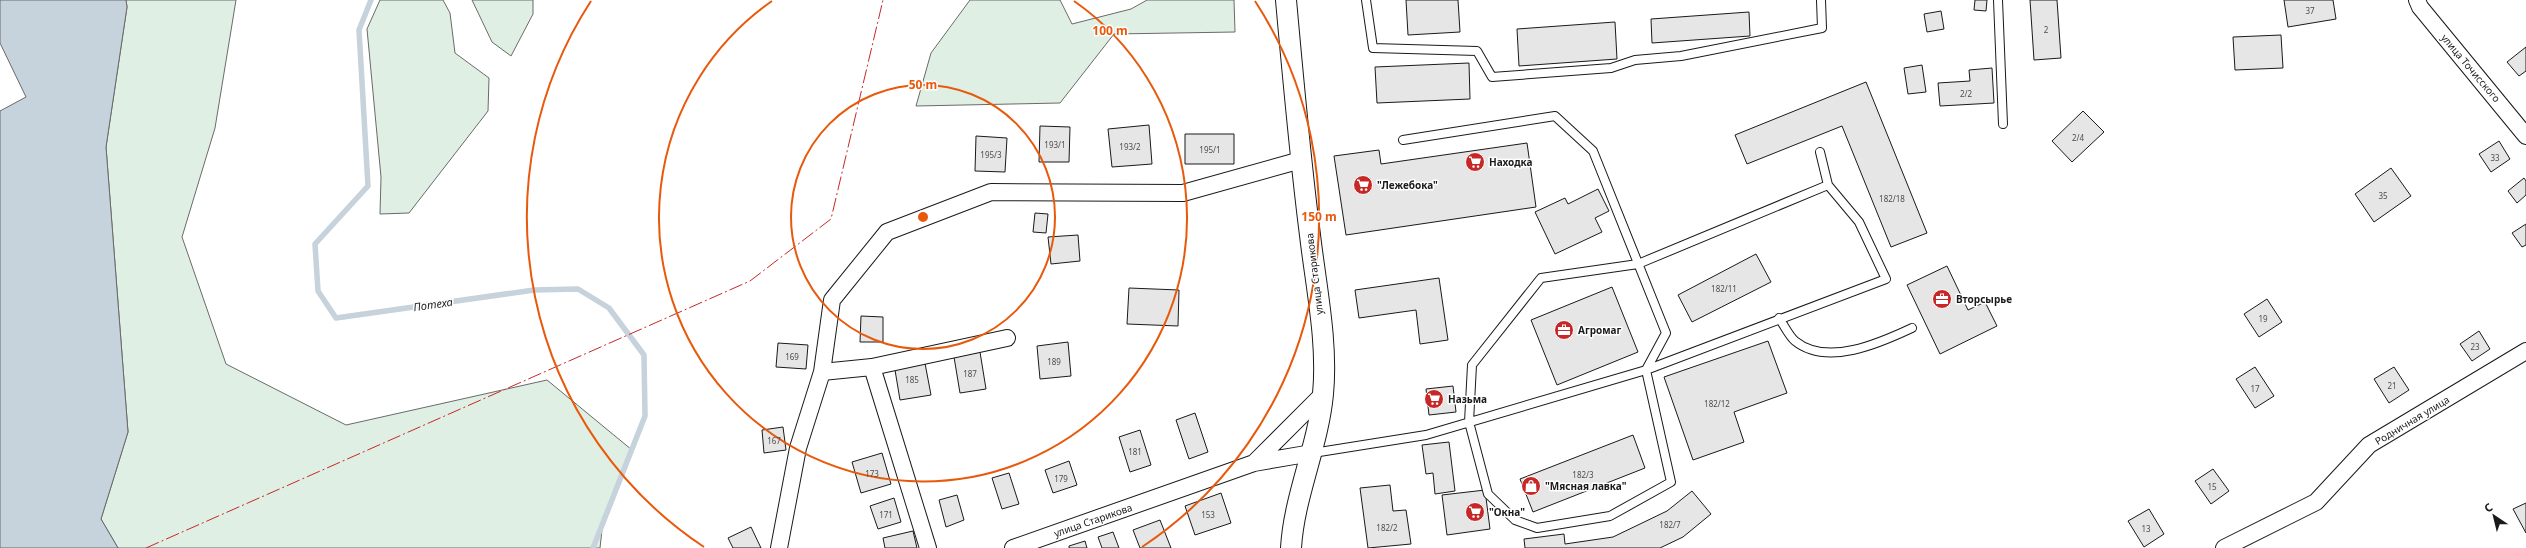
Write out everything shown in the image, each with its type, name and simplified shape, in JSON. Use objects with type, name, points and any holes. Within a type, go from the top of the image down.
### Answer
[{"type":"street","name":"улица Старикова","points":[[1286,0],[1301,160],[1323,349],[1323,394],[1312,453],[1293,520],[1291,548]]},
{"type":"street","name":"улица Точисского","points":[[2417,0],[2420,7],[2526,136]]},
{"type":"street","points":[[779,548],[798,448],[822,372],[832,300],[887,232],[991,192],[1183,193],[1301,160]]},
{"type":"street","points":[[822,372],[872,367],[1007,338]]},
{"type":"street","name":"Родничная улица","points":[[2224,548],[2316,502],[2370,445],[2526,351]]},
{"type":"street","points":[[872,367],[928,548]]},
{"type":"street","points":[[1254,463],[1323,394]]},
{"type":"street","name":"улица Старикова","points":[[1013,548],[1254,463],[1312,453]]},
{"type":"lane","points":[[1366,0],[1373,48],[1476,51],[1492,77],[1611,68],[1635,60],[1681,56],[1822,28],[1821,0]]},
{"type":"lane","points":[[1998,0],[2003,124]]},
{"type":"lane","points":[[1403,140],[1555,116],[1593,151],[1638,264],[1666,333],[1646,370],[1671,482],[1610,516],[1537,528],[1515,520],[1488,494],[1469,422],[1472,365],[1542,278],[1638,264],[1828,185]]},
{"type":"lane","points":[[1312,453],[1426,435],[1646,370],[1779,318],[1886,279],[1859,222],[1828,185],[1820,152]]},
{"type":"lane","points":[[1779,318],[1795,341],[1820,354],[1876,345],[1912,328]]},
{"type":"green space","points":[[126,0],[236,0],[215,128],[182,237],[226,364],[346,425],[547,380],[632,450],[602,530],[600,548],[118,548],[101,519],[128,432],[106,147],[127,7]]},
{"type":"green space","points":[[380,0],[443,0],[450,13],[455,53],[489,78],[488,111],[409,213],[380,214],[381,177],[367,29]]},
{"type":"green space","points":[[472,0],[533,0],[533,14],[511,56],[492,42]]},
{"type":"green space","points":[[970,0],[1060,0],[1072,24],[1131,9],[1147,0],[1234,0],[1235,32],[1114,34],[1060,103],[916,106],[931,53]]},
{"type":"shaded area","points":[[0,0],[126,0],[127,7],[106,147],[128,432],[101,519],[118,548],[0,548],[0,111],[26,97],[0,43]]},
{"type":"building","points":[[1406,0],[1458,0],[1460,32],[1408,35]]},
{"type":"building","points":[[1975,0],[1987,0],[1986,11],[1974,10]]},
{"type":"building","points":[[2030,0],[2057,0],[2061,58],[2034,60]]},
{"type":"building","points":[[2284,0],[2333,0],[2336,19],[2288,27]]},
{"type":"building","points":[[1941,11],[1944,29],[1927,32],[1924,14]]},
{"type":"building","points":[[1749,12],[1750,36],[1652,43],[1651,19]]},
{"type":"building","points":[[1615,22],[1617,59],[1519,66],[1517,29]]},
{"type":"building","points":[[2281,35],[2283,68],[2235,70],[2233,37]]},
{"type":"building","points":[[2526,47],[2526,71],[2519,76],[2507,62]]},
{"type":"building","points":[[1469,63],[1470,99],[1377,103],[1375,67]]},
{"type":"building","points":[[1922,65],[1926,92],[1908,94],[1904,68]]},
{"type":"building","points":[[1992,68],[1994,103],[1940,106],[1938,83],[1970,81],[1969,70]]},
{"type":"building","points":[[1866,82],[1927,233],[1891,247],[1842,126],[1747,164],[1735,135]]},
{"type":"building","points":[[2083,111],[2104,132],[2072,162],[2052,141]]},
{"type":"building","points":[[1149,125],[1152,164],[1112,167],[1108,129]]},
{"type":"building","points":[[1040,126],[1070,127],[1069,162],[1039,162]]},
{"type":"building","points":[[1185,134],[1234,134],[1234,164],[1185,164]]},
{"type":"building","points":[[976,136],[1007,138],[1005,172],[975,171]]},
{"type":"building","points":[[2499,141],[2510,159],[2491,172],[2479,154]]},
{"type":"building","points":[[1527,143],[1536,207],[1346,235],[1334,156],[1379,150],[1381,164]]},
{"type":"building","points":[[2391,168],[2411,196],[2374,222],[2355,194]]},
{"type":"building","points":[[2524,178],[2526,181],[2526,195],[2517,203],[2508,191]]},
{"type":"building","points":[[1598,189],[1609,211],[1595,218],[1602,232],[1555,254],[1535,212],[1565,198],[1568,204]]},
{"type":"building","points":[[1035,213],[1048,214],[1046,233],[1033,232]]},
{"type":"building","points":[[2526,224],[2526,245],[2522,247],[2512,233]]},
{"type":"building","points":[[1078,235],[1080,261],[1051,264],[1048,237]]},
{"type":"building","points":[[1756,254],[1771,282],[1692,322],[1678,295]]},
{"type":"building","points":[[1947,266],[1968,310],[1985,302],[1997,326],[1940,354],[1907,285]]},
{"type":"building","points":[[1439,278],[1448,340],[1420,344],[1416,310],[1359,318],[1355,290]]},
{"type":"building","points":[[1612,287],[1638,352],[1557,385],[1531,320]]},
{"type":"building","points":[[1129,288],[1179,290],[1178,326],[1127,324]]},
{"type":"building","points":[[2267,299],[2282,322],[2259,337],[2244,314]]},
{"type":"building","points":[[861,316],[883,317],[883,342],[860,342]]},
{"type":"building","points":[[2479,331],[2490,349],[2472,361],[2460,344]]},
{"type":"building","points":[[1768,341],[1787,393],[1734,412],[1744,442],[1693,460],[1664,377]]},
{"type":"building","points":[[1068,342],[1071,376],[1040,379],[1037,346]]},
{"type":"building","points":[[778,343],[808,345],[806,369],[776,367]]},
{"type":"building","points":[[980,352],[986,389],[960,393],[954,357]]},
{"type":"building","points":[[924,358],[931,395],[900,400],[894,364]]},
{"type":"building","points":[[2255,367],[2274,396],[2255,408],[2236,379]]},
{"type":"building","points":[[2394,367],[2409,390],[2389,403],[2374,379]]},
{"type":"building","points":[[1453,386],[1456,412],[1429,415],[1426,389]]},
{"type":"building","points":[[1195,413],[1208,452],[1189,459],[1176,420]]},
{"type":"building","points":[[783,427],[786,450],[764,453],[762,430]]},
{"type":"building","points":[[1140,430],[1151,465],[1130,472],[1119,437]]},
{"type":"building","points":[[1633,435],[1645,468],[1533,512],[1520,479]]},
{"type":"building","points":[[1449,442],[1455,491],[1435,494],[1433,473],[1426,474],[1422,445]]},
{"type":"building","points":[[882,453],[891,484],[861,493],[852,462]]},
{"type":"building","points":[[1069,461],[1077,485],[1053,493],[1045,470]]},
{"type":"building","points":[[2213,469],[2229,491],[2211,504],[2195,481]]},
{"type":"building","points":[[1009,473],[1019,504],[1002,509],[992,478]]},
{"type":"building","points":[[1390,485],[1393,511],[1406,510],[1411,544],[1368,548],[1360,488]]},
{"type":"building","points":[[1485,490],[1490,529],[1447,535],[1442,495]]},
{"type":"building","points":[[1692,491],[1711,514],[1683,537],[1660,548],[1525,548],[1524,539],[1564,534],[1565,544],[1613,537],[1667,511]]},
{"type":"building","points":[[1221,493],[1231,523],[1195,535],[1185,506]]},
{"type":"building","points":[[957,495],[964,520],[946,527],[939,500]]},
{"type":"building","points":[[894,498],[901,522],[878,529],[870,506]]},
{"type":"building","points":[[2526,503],[2526,533],[2513,509]]},
{"type":"building","points":[[2149,509],[2164,534],[2144,547],[2128,521]]},
{"type":"building","points":[[1160,520],[1171,548],[1140,548],[1133,530]]},
{"type":"building","points":[[751,527],[761,548],[733,548],[728,538]]},
{"type":"building","points":[[913,531],[917,548],[885,548],[883,538]]},
{"type":"building","points":[[1113,532],[1119,548],[1102,548],[1098,537]]},
{"type":"building","points":[[1085,541],[1087,548],[1069,548],[1069,546]]},
{"type":"waterway","name":"Потеха","points":[[371,0],[359,30],[368,186],[315,244],[318,291],[336,318],[534,290],[578,289],[609,308],[644,355],[645,416],[593,548]]},
{"type":"power","points":[[146,548],[750,281],[831,219],[883,0]]},
{"type":"place","name":"Находка","points":[[1475,162]]},
{"type":"place","name":"\"Лежебока\"","points":[[1363,185]]},
{"type":"place","name":"Вторсырье","points":[[1942,299]]},
{"type":"place","name":"Агромаг","points":[[1564,330]]},
{"type":"place","name":"Назьма","points":[[1434,399]]},
{"type":"place","name":"\"Мясная лавка\"","points":[[1531,486]]},
{"type":"place","name":"\"Окна\"","points":[[1475,512]]}]
